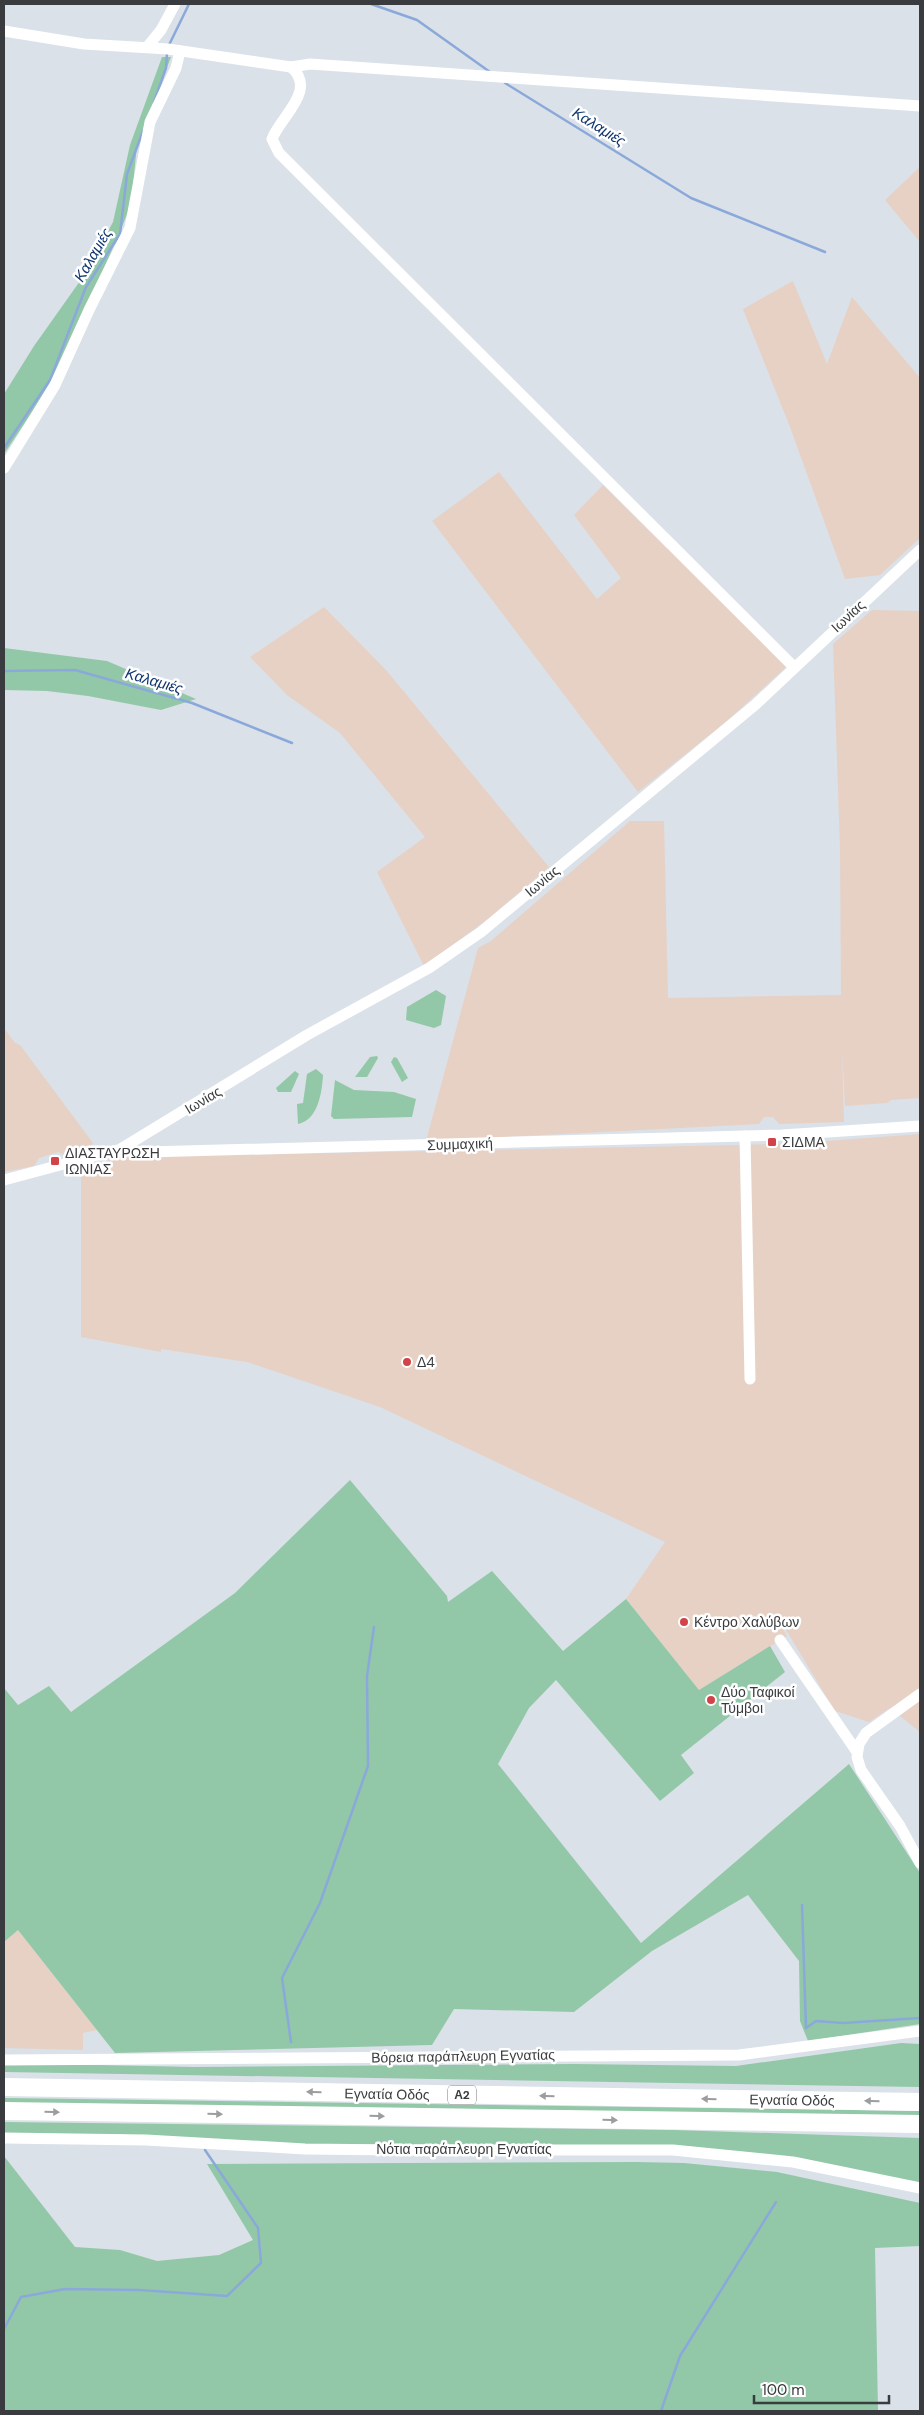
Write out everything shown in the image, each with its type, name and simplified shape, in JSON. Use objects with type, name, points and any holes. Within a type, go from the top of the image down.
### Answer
[{"type":"highway","name":"Εγνατία Οδός","points":[[4,2088],[920,2102]]},
{"type":"highway","name":"Εγνατία Οδός","points":[[4,2111],[920,2124]]},
{"type":"street","points":[[148,46],[161,30],[175,4]]},
{"type":"street","points":[[4,31],[84,44],[148,46],[291,68],[310,64],[920,106]]},
{"type":"street","points":[[4,468],[55,386],[89,310],[130,228],[150,122],[176,68],[180,51]]},
{"type":"street","points":[[291,68],[297,73],[301,90],[295,104],[274,134],[273,145],[279,153],[794,667]]},
{"type":"street","name":"Ιωνίας","points":[[119,1150],[307,1034],[428,968],[481,932],[755,704],[920,550]]},
{"type":"street","name":"Συμμαχική","points":[[4,1180],[119,1150],[147,1152],[745,1136],[920,1126]]},
{"type":"street","points":[[144,1135],[143,1140],[147,1152]]},
{"type":"street","points":[[745,1136],[750,1379]]},
{"type":"street","points":[[780,1640],[857,1752],[861,1770],[900,1826],[920,1863]]},
{"type":"street","points":[[857,1752],[860,1741],[866,1734],[920,1694]]},
{"type":"street","name":"Βόρεια παράπλευρη Εγνατίας","points":[[4,2060],[739,2055],[920,2031]]},
{"type":"street","name":"Νότια παράπλευρη Εγνατίας","points":[[4,2138],[146,2140],[305,2148],[398,2150],[672,2150],[794,2162],[920,2188]]},
{"type":"shaded area","points":[[920,167],[920,242],[885,200]]},
{"type":"shaded area","points":[[793,281],[827,364],[852,297],[920,378],[920,538],[880,575],[845,579],[790,427],[743,309]]},
{"type":"shaded area","points":[[499,472],[597,599],[621,578],[574,515],[603,485],[786,667],[727,721],[638,792],[432,521]]},
{"type":"shaded area","points":[[324,607],[386,670],[549,867],[488,919],[424,966],[377,872],[425,837],[340,733],[287,695],[250,657]]},
{"type":"shaded area","points":[[872,610],[920,611],[920,1098],[845,1106],[842,1047],[844,1122],[779,1124],[773,1117],[764,1117],[759,1124],[426,1141],[478,948],[491,941],[630,821],[664,821],[668,998],[841,995],[840,848],[833,644]]},
{"type":"shaded area","points":[[4,1028],[15,1043],[20,1045],[93,1143],[88,1150],[64,1155],[58,1152],[39,1158],[34,1166],[4,1172]]},
{"type":"shaded area","points":[[920,1134],[920,1732],[890,1708],[869,1722],[835,1711],[780,1620],[775,1616],[787,1636],[699,1690],[626,1599],[665,1542],[380,1407],[247,1362],[161,1349],[161,1352],[81,1337],[81,1170],[118,1157],[740,1145],[801,1143]]},
{"type":"shaded area","points":[[18,1930],[97,2030],[83,2033],[83,2050],[4,2048],[4,1942]]},
{"type":"green space","points":[[162,57],[171,57],[137,145],[131,204],[120,232],[54,379],[4,454],[4,394],[34,346],[85,274],[113,222],[130,145]]},
{"type":"green space","points":[[4,648],[107,661],[196,699],[161,710],[88,696],[47,691],[4,690]]},
{"type":"green space","points":[[436,990],[446,996],[441,1025],[434,1028],[406,1020],[407,1007]]},
{"type":"green space","points":[[377,1056],[378,1058],[367,1077],[355,1077],[370,1057]]},
{"type":"green space","points":[[394,1057],[397,1058],[408,1078],[402,1082],[391,1062]]},
{"type":"green space","points":[[316,1069],[323,1075],[318,1105],[310,1117],[298,1124],[297,1104],[303,1103],[307,1074]]},
{"type":"green space","points":[[295,1071],[299,1074],[291,1092],[278,1092],[276,1088]]},
{"type":"green space","points":[[335,1080],[354,1090],[394,1092],[416,1099],[412,1117],[334,1119],[331,1116]]},
{"type":"green space","points":[[350,1480],[447,1596],[448,1602],[492,1571],[563,1651],[626,1599],[699,1690],[770,1646],[785,1672],[681,1755],[694,1773],[660,1801],[556,1680],[529,1708],[498,1764],[641,1943],[849,1764],[920,1873],[920,2024],[808,2041],[800,2021],[799,1961],[748,1895],[652,1951],[574,2012],[454,2009],[432,2045],[115,2053],[18,1930],[4,1942],[4,1688],[18,1705],[49,1686],[71,1712],[235,1593]]},
{"type":"green space","points":[[901,2043],[920,2044],[920,2087],[4,2072],[4,2063],[194,2067],[574,2064],[736,2066]]},
{"type":"green space","points":[[4,2098],[920,2111],[920,2116],[4,2103]]},
{"type":"green space","points":[[4,2122],[674,2130],[920,2138],[920,2184],[646,2146],[293,2144],[112,2134],[4,2135]]},
{"type":"green space","points":[[4,2156],[75,2247],[120,2250],[157,2261],[219,2255],[253,2240],[207,2164],[636,2162],[684,2163],[777,2172],[920,2203],[920,2246],[875,2248],[878,2411],[4,2411]]},
{"type":"waterway","name":"Καλαμιές","points":[[169,45],[189,4]]},
{"type":"waterway","name":"Καλαμιές","points":[[371,4],[417,20],[490,72]]},
{"type":"waterway","name":"Καλαμιές","points":[[154,102],[166,68],[167,53]]},
{"type":"waterway","name":"Καλαμιές","points":[[505,83],[691,198],[825,252]]},
{"type":"waterway","name":"Καλαμιές","points":[[4,448],[50,380],[86,287],[120,234],[127,174],[143,131]]},
{"type":"waterway","name":"Καλαμιές","points":[[4,671],[75,670],[192,703],[292,743]]},
{"type":"waterway","points":[[291,2042],[282,1978],[320,1903],[368,1766],[367,1676],[374,1627]]},
{"type":"waterway","points":[[802,1905],[806,2028]]},
{"type":"waterway","points":[[806,2028],[816,2021],[843,2023],[920,2018]]},
{"type":"waterway","points":[[4,2329],[21,2297],[65,2289],[140,2290],[227,2296],[261,2263],[258,2228],[205,2150]]},
{"type":"waterway","points":[[661,2411],[680,2356],[776,2202]]},
{"type":"place","name":"ΣΙΔΜΑ","points":[[772,1142]]},
{"type":"place","name":"ΔΙΑΣΤΑΥΡΩΣΗ ΙΩΝΙΑΣ","points":[[55,1161]]},
{"type":"place","name":"Δ4","points":[[407,1362]]},
{"type":"place","name":"Κέντρο Χαλύβων","points":[[684,1622]]},
{"type":"place","name":"Δύο Ταφικοί Τύμβοι","points":[[711,1700]]}]
